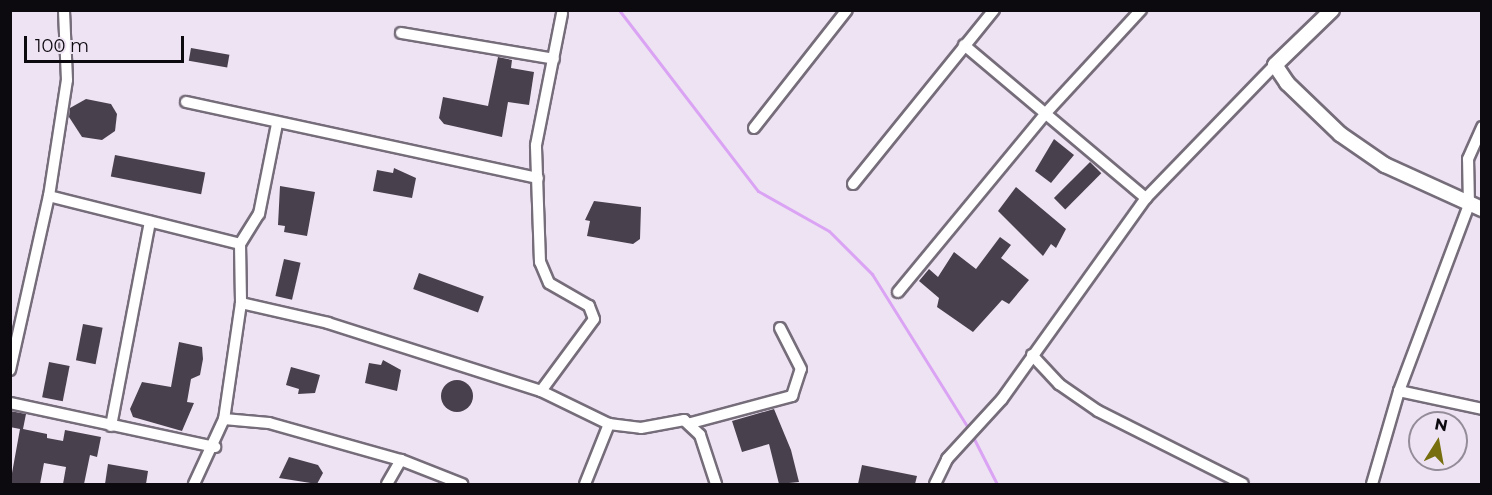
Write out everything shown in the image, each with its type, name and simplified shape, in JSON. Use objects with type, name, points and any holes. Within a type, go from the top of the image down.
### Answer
[{"type":"street","points":[[10,370],[49,196],[67,80],[64,10]]},
{"type":"street","points":[[754,128],[847,10]]},
{"type":"street","points":[[853,184],[994,10]]},
{"type":"street","points":[[898,292],[1045,114],[1141,10]]},
{"type":"street","points":[[935,484],[970,430],[1002,399],[1146,198],[1275,64],[1332,10]]},
{"type":"street","points":[[541,391],[594,319],[589,306],[549,283],[542,273],[536,144],[562,14]]},
{"type":"street","points":[[401,33],[554,58]]},
{"type":"street","points":[[964,45],[1146,198]]},
{"type":"street","points":[[1275,64],[1308,107],[1340,134],[1385,165],[1475,207]]},
{"type":"street","points":[[186,102],[277,124],[538,178]]},
{"type":"street","points":[[194,484],[215,447],[224,419],[241,303],[240,244],[259,214],[277,124]]},
{"type":"street","points":[[1372,484],[1399,391],[1475,207],[1468,159],[1482,127]]},
{"type":"street","points":[[49,196],[240,244]]},
{"type":"street","points":[[111,426],[150,222]]},
{"type":"street","points":[[241,303],[328,323],[541,391],[609,424],[641,428],[673,420],[691,423],[792,396],[801,369],[780,328]]},
{"type":"street","points":[[1032,355],[1059,384],[1098,411],[1244,484]]},
{"type":"street","points":[[1399,391],[1482,409]]},
{"type":"street","points":[[10,403],[215,447]]},
{"type":"street","points":[[224,419],[269,423],[401,460],[462,484]]},
{"type":"street","points":[[691,423],[716,484]]},
{"type":"street","points":[[585,484],[609,424]]},
{"type":"street","points":[[387,484],[401,460]]},
{"type":"building","points":[[191,48],[229,55],[227,68],[189,61]]},
{"type":"building","points":[[498,57],[512,60],[511,68],[534,72],[529,105],[508,102],[502,137],[444,124],[439,118],[443,97],[488,106]]},
{"type":"building","points":[[86,99],[111,104],[117,114],[115,131],[102,140],[82,137],[69,117],[70,108]]},
{"type":"building","points":[[1054,139],[1074,155],[1051,183],[1035,171]]},
{"type":"building","points":[[115,155],[205,173],[201,194],[111,177]]},
{"type":"building","points":[[1090,162],[1101,173],[1065,209],[1054,198]]},
{"type":"building","points":[[394,168],[416,178],[412,198],[373,191],[377,170],[393,173]]},
{"type":"building","points":[[280,186],[315,192],[307,236],[284,232],[285,226],[278,225]]},
{"type":"building","points":[[1016,187],[1066,229],[1056,248],[1051,244],[1043,256],[998,211]]},
{"type":"building","points":[[594,201],[641,207],[640,239],[633,244],[587,236],[590,221],[585,220]]},
{"type":"building","points":[[1000,237],[1011,245],[1001,258],[1029,280],[1009,304],[1002,300],[973,332],[937,307],[939,298],[919,281],[929,269],[938,277],[954,252],[976,269]]},
{"type":"building","points":[[284,259],[301,263],[292,300],[275,296]]},
{"type":"building","points":[[419,273],[484,297],[478,313],[413,289]]},
{"type":"building","points":[[83,324],[103,328],[96,364],[76,360]]},
{"type":"building","points":[[179,342],[202,347],[203,359],[200,375],[191,379],[187,402],[194,403],[182,431],[133,417],[130,409],[142,382],[171,387]]},
{"type":"building","points":[[383,360],[401,370],[397,391],[365,383],[369,363],[381,365]]},
{"type":"building","points":[[49,362],[70,366],[63,401],[42,397]]},
{"type":"building","points":[[291,367],[320,375],[315,393],[298,394],[299,389],[286,385]]},
{"type":"building","points":[[457,380],[468,385],[473,396],[468,407],[457,412],[446,407],[441,396],[446,385]]},
{"type":"building","points":[[774,409],[791,450],[799,482],[779,484],[769,444],[742,452],[732,421]]},
{"type":"building","points":[[10,411],[26,414],[23,429],[47,434],[47,438],[63,441],[65,430],[101,437],[97,457],[90,455],[84,484],[63,484],[66,467],[44,463],[40,484],[10,484],[20,429],[10,427]]},
{"type":"building","points":[[289,457],[318,465],[323,473],[317,484],[279,478]]},
{"type":"building","points":[[108,464],[148,471],[146,484],[105,484]]},
{"type":"building","points":[[862,465],[917,476],[915,484],[858,484]]},
{"type":"waterway","points":[[619,10],[758,191],[829,231],[872,274],[969,429]]},
{"type":"waterway","points":[[972,435],[997,484]]}]
